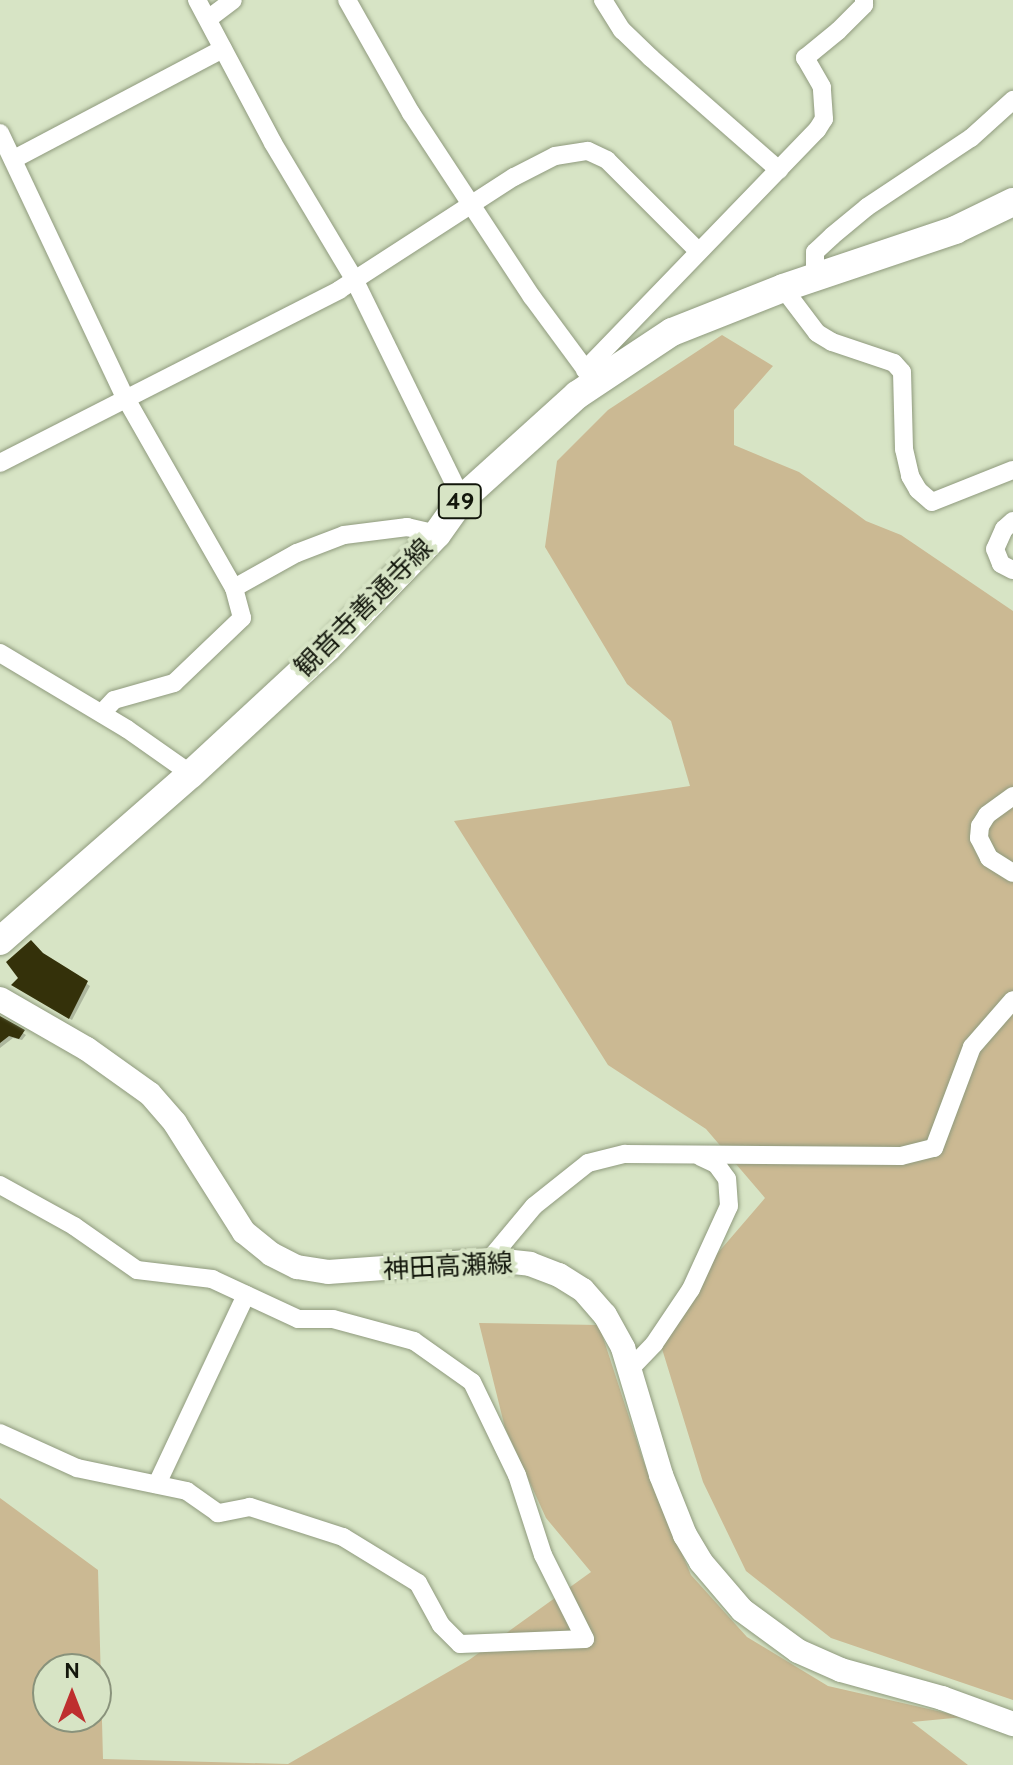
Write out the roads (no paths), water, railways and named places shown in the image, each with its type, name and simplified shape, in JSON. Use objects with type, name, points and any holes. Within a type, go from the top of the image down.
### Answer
[{"type":"main road","name":"観音寺善通寺線","points":[[0,941],[191,774],[327,648],[437,534],[462,499],[590,376],[672,332],[783,288],[955,230],[1013,202]]},
{"type":"main road","name":"神田高瀬線","points":[[0,999],[87,1049],[150,1094],[175,1123],[224,1206],[244,1232],[271,1254],[297,1267],[328,1272],[489,1260],[530,1264],[559,1275],[583,1290],[605,1315],[630,1369],[661,1475],[685,1535],[701,1562],[742,1610],[798,1651],[841,1670],[942,1698],[1013,1724]]},
{"type":"street","points":[[197,0],[273,143],[354,279],[462,499]]},
{"type":"street","points":[[208,19],[233,0]]},
{"type":"street","points":[[347,0],[369,44],[471,206],[590,376],[698,251],[779,170],[824,119],[822,87],[805,58],[838,31],[864,5],[864,0]]},
{"type":"street","points":[[603,0],[622,30],[779,170]]},
{"type":"street","points":[[102,713],[114,700],[174,683],[242,618],[234,588],[125,397],[5,144],[223,49]]},
{"type":"street","points":[[815,278],[815,252],[832,236],[867,207],[971,138],[1013,100]]},
{"type":"street","points":[[0,463],[339,290],[555,156],[588,151],[607,160],[698,251]]},
{"type":"street","points":[[783,288],[817,333],[832,342],[894,363],[902,372],[904,449],[910,476],[932,502],[1013,470]]},
{"type":"street","points":[[1013,521],[1004,529],[995,549],[1001,564],[1013,570]]},
{"type":"street","points":[[234,588],[297,553],[344,535],[407,527],[437,534]]},
{"type":"street","points":[[0,653],[102,713],[191,774]]},
{"type":"street","points":[[1013,796],[987,815],[980,826],[979,838],[989,858],[1013,873]]},
{"type":"street","points":[[489,1260],[534,1206],[588,1163],[625,1154],[901,1156],[934,1148],[972,1047],[1013,1000]]},
{"type":"street","points":[[630,1369],[654,1344],[691,1289],[729,1206],[727,1179],[716,1164],[699,1155]]},
{"type":"street","points":[[0,1185],[74,1226],[137,1270],[212,1279],[298,1319],[333,1319],[414,1341],[472,1382],[517,1475],[543,1555],[585,1639],[460,1644],[441,1625],[418,1583],[343,1537],[250,1507],[218,1513],[187,1491],[77,1468],[0,1433]]},
{"type":"street","points":[[157,1484],[246,1295]]}]
